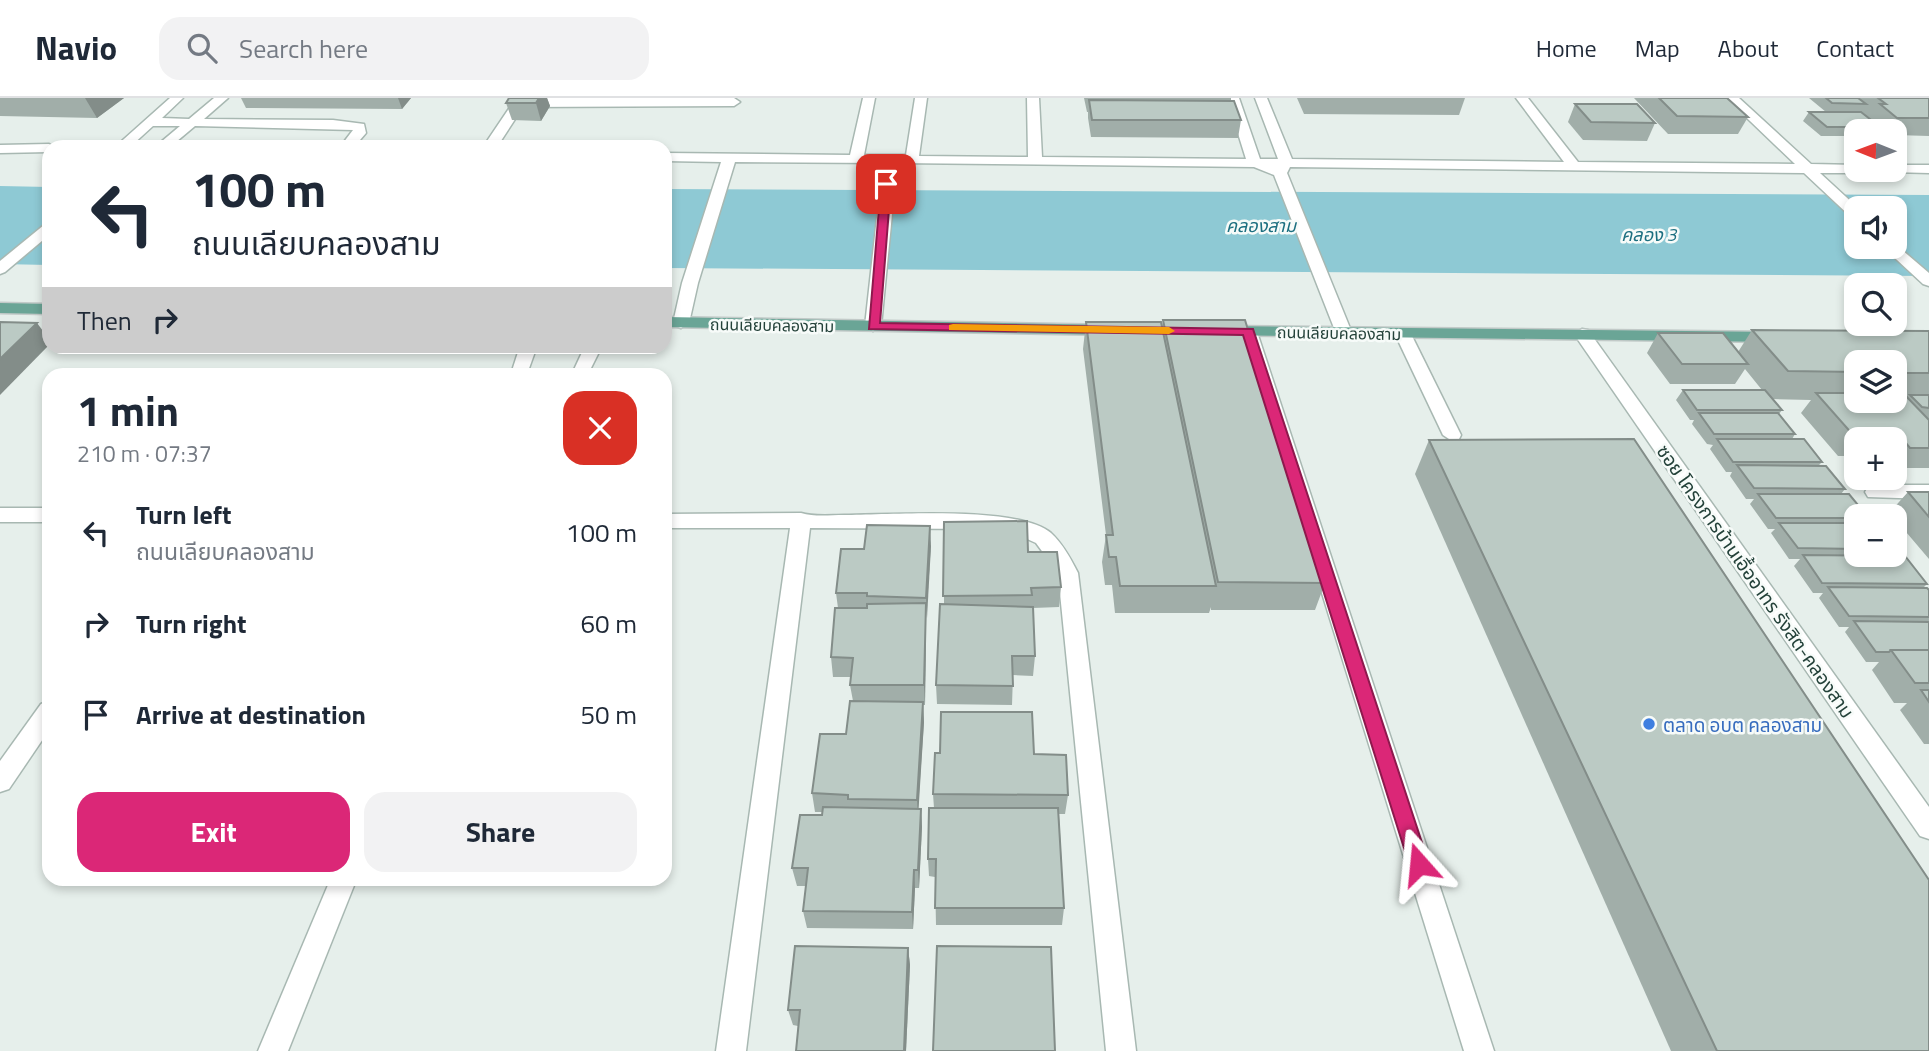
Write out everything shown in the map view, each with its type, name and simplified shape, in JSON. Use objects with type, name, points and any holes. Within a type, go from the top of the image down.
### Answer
[{"type":"main road","points":[[0,308],[42,309]]},
{"type":"main road","name":"ถนนเลียบคลองสาม","points":[[673,323],[1137,330]]},
{"type":"main road","name":"ถนนเลียบคลองสาม","points":[[1207,331],[1790,337]]},
{"type":"street","points":[[129,140],[177,98]]},
{"type":"street","points":[[171,140],[222,98]]},
{"type":"street","points":[[856,160],[869,98]]},
{"type":"street","points":[[912,161],[921,98]]},
{"type":"street","points":[[1033,98],[1035,162]]},
{"type":"street","points":[[1233,98],[1254,162]]},
{"type":"street","points":[[1261,98],[1282,171],[1344,333]]},
{"type":"street","points":[[1522,98],[1576,168]]},
{"type":"street","points":[[1732,98],[1844,203]]},
{"type":"street","points":[[494,140],[520,100],[734,102]]},
{"type":"street","points":[[148,122],[334,124],[359,127],[360,133],[354,140]]},
{"type":"street","points":[[0,149],[42,148]]},
{"type":"street","points":[[672,157],[1254,162],[1282,171],[1844,169]]},
{"type":"street","points":[[673,323],[690,283],[729,158]]},
{"type":"street","points":[[873,326],[890,161]]},
{"type":"street","points":[[1908,169],[1929,169]]},
{"type":"street","points":[[1,268],[42,234]]},
{"type":"street","points":[[1904,259],[1929,282]]},
{"type":"street","points":[[1249,332],[1479,1051]]},
{"type":"street","points":[[1403,334],[1452,435]]},
{"type":"street","name":"ซอย โครงการบ้านเอื้ออาทร รังสิต-คลองสาม","points":[[1582,334],[1929,828]]},
{"type":"street","points":[[1875,492],[1929,492]]},
{"type":"street","points":[[0,515],[42,515]]},
{"type":"street","points":[[731,1051],[802,520]]},
{"type":"street","points":[[672,521],[983,522],[1027,526],[1053,545],[1068,573],[1121,1051]]},
{"type":"street","points":[[0,781],[42,721]]},
{"type":"street","points":[[273,1051],[341,886]]},
{"type":"water","points":[[0,186],[42,187],[42,265],[0,264]]},
{"type":"water","name":"คลอง 3","points":[[672,189],[1929,195],[1929,276],[1907,276],[1907,273],[1844,273],[1844,275],[672,268]]},
{"type":"building","points":[[509,98],[539,98],[536,103],[506,103]]},
{"type":"building","points":[[1659,98],[1727,98],[1748,117],[1677,116]]},
{"type":"building","points":[[1826,98],[1858,98],[1866,104],[1832,103]]},
{"type":"building","points":[[1878,98],[1929,98],[1929,118],[1897,118],[1880,104],[1886,104]]},
{"type":"building","points":[[1089,100],[1234,101],[1241,120],[1092,120]]},
{"type":"building","points":[[1575,104],[1637,104],[1655,123],[1591,122]]},
{"type":"building","points":[[1809,112],[1861,112],[1870,119],[1844,119],[1844,127],[1827,127]]},
{"type":"building","points":[[1163,320],[1245,320],[1325,583],[1218,582]]},
{"type":"building","points":[[0,322],[37,323],[0,359]]},
{"type":"building","points":[[1086,322],[1161,322],[1216,586],[1120,586],[1116,557],[1109,557],[1106,535],[1113,535]]},
{"type":"building","points":[[1752,330],[1844,331],[1844,336],[1907,336],[1907,331],[1929,331],[1929,373],[1907,373],[1907,350],[1844,350],[1844,372],[1788,371]]},
{"type":"building","points":[[1658,333],[1723,333],[1748,364],[1682,364]]},
{"type":"building","points":[[1683,390],[1765,390],[1782,410],[1697,410]]},
{"type":"building","points":[[1816,393],[1844,393],[1844,413],[1907,413],[1907,397],[1929,420],[1929,448],[1910,448],[1907,444],[1907,427],[1846,427]]},
{"type":"building","points":[[1910,395],[1929,395],[1929,408],[1922,407]]},
{"type":"building","points":[[1699,413],[1778,413],[1795,434],[1714,434]]},
{"type":"building","name":"ตลาด อบต คลองสาม","points":[[1634,439],[1929,880],[1929,1051],[1717,1051],[1429,440]]},
{"type":"building","points":[[1717,439],[1804,439],[1822,462],[1733,462]]},
{"type":"building","points":[[1737,465],[1826,466],[1844,489],[1754,488]]},
{"type":"building","points":[[1908,492],[1929,492],[1929,517]]},
{"type":"building","points":[[1758,494],[1849,494],[1857,504],[1844,504],[1844,518],[1776,518]]},
{"type":"building","points":[[1027,521],[1028,552],[1057,552],[1061,587],[1031,588],[1032,595],[943,596],[944,522]]},
{"type":"building","points":[[1779,523],[1844,523],[1844,549],[1798,548]]},
{"type":"building","points":[[867,525],[930,526],[926,598],[836,593],[841,549],[864,549]]},
{"type":"building","points":[[1803,555],[1844,555],[1844,567],[1907,567],[1907,559],[1927,584],[1822,583]]},
{"type":"building","points":[[1828,587],[1927,588],[1929,617],[1849,616]]},
{"type":"building","points":[[926,603],[924,685],[850,685],[853,658],[831,657],[835,608],[867,608],[867,604]]},
{"type":"building","points":[[940,604],[1033,607],[1035,656],[1012,656],[1013,686],[936,685]]},
{"type":"building","points":[[1854,621],[1929,622],[1929,651],[1876,652]]},
{"type":"building","points":[[1891,650],[1929,650],[1929,683],[1915,683]]},
{"type":"building","points":[[1921,690],[1929,690],[1929,702]]},
{"type":"building","points":[[850,701],[923,702],[917,800],[848,799],[848,795],[812,793],[820,734],[846,734]]},
{"type":"building","points":[[941,712],[1032,712],[1034,754],[1066,755],[1068,795],[933,794],[935,753],[940,753]]},
{"type":"building","points":[[823,807],[921,809],[918,870],[914,870],[912,912],[803,911],[808,868],[792,868],[800,815],[822,815]]},
{"type":"building","points":[[929,808],[1058,808],[1064,908],[935,908],[936,859],[928,859]]},
{"type":"building","points":[[795,946],[908,948],[904,1051],[796,1051],[800,1010],[788,1010]]},
{"type":"building","points":[[937,946],[1051,947],[1055,1051],[933,1051]]},
{"type":"slow traffic","points":[[953,328],[1169,331]]},
{"type":"place","name":"ตลาด อบต คลองสาม","points":[[1649,724]]},
{"type":"route","points":[[886,184],[873,326],[1249,332],[1419,864]]},
{"type":"water label","name":"คลองสาม","points":[[1261,225]]}]
